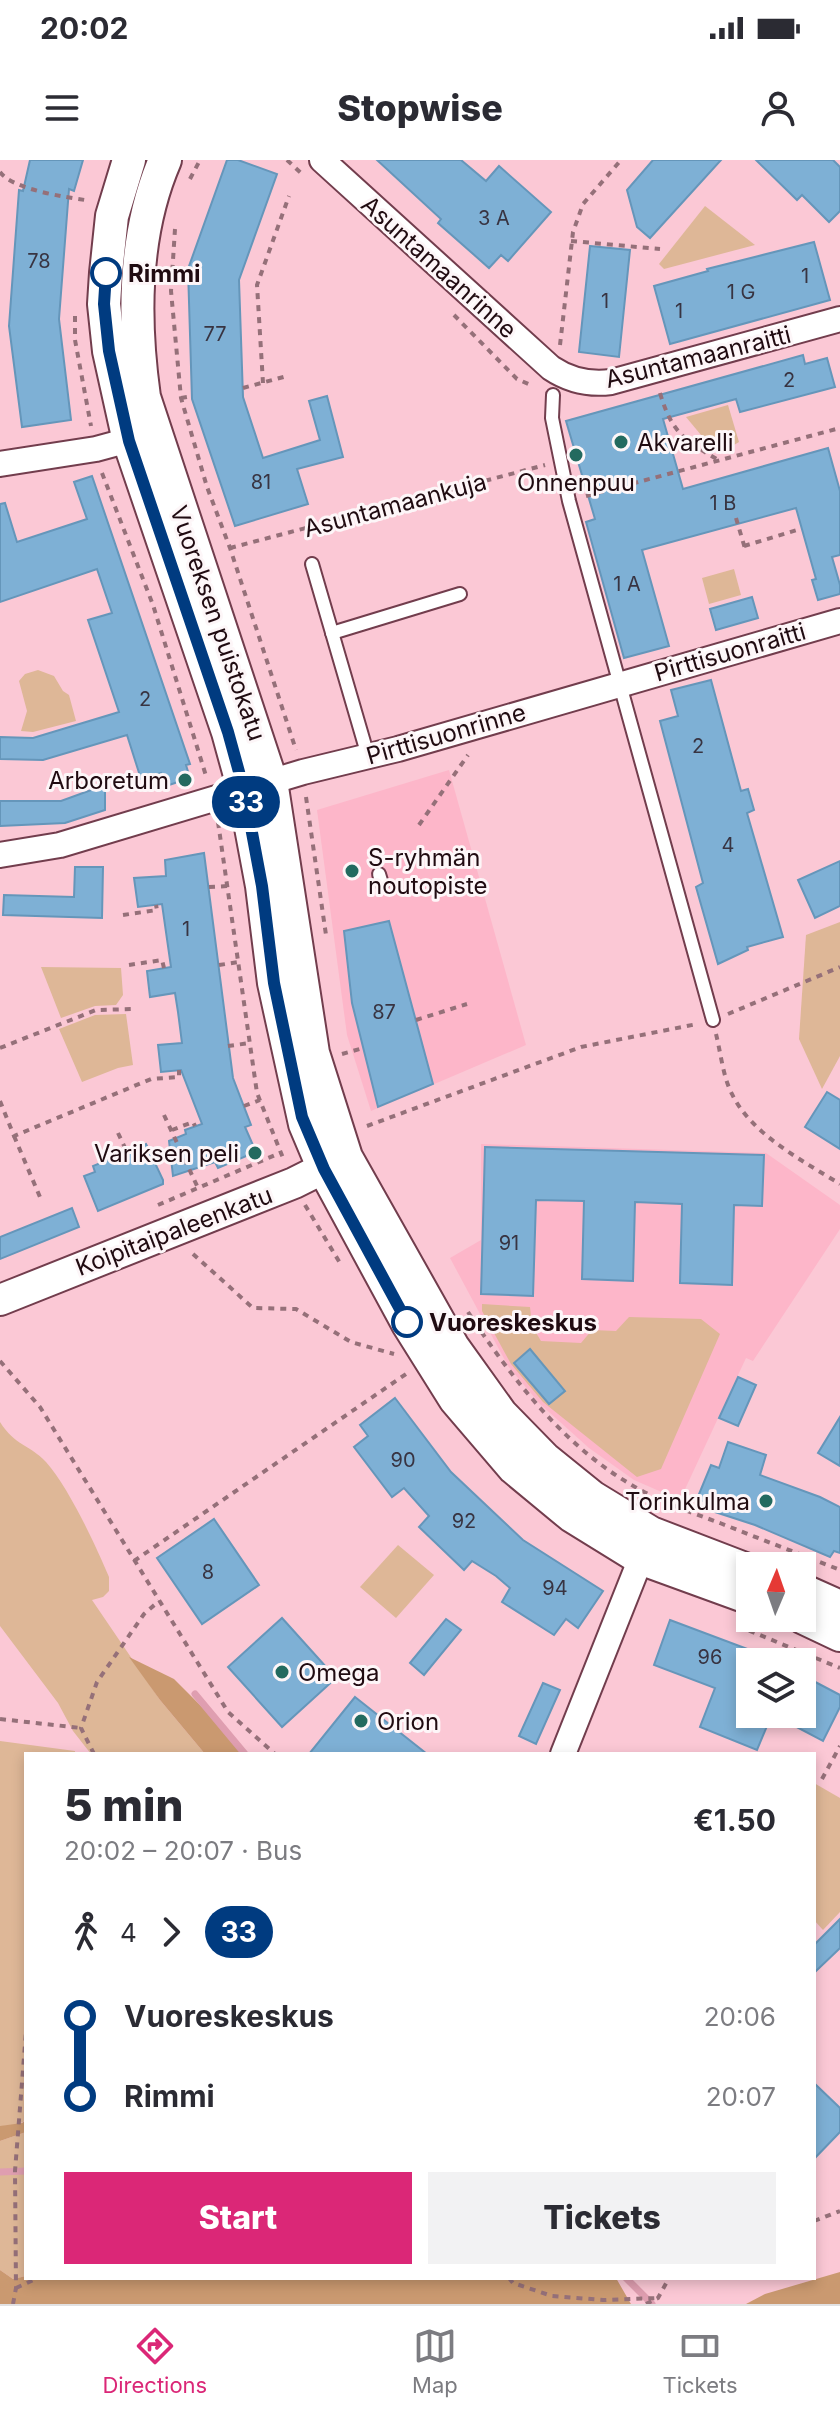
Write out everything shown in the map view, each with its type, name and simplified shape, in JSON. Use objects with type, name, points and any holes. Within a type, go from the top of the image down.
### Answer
[{"type":"main road","name":"Vuoreksen puistokatu","points":[[129,160],[112,216],[104,304],[109,351],[142,437],[257,785],[335,1163],[453,1347],[501,1414],[545,1459],[646,1545],[736,1591]]},
{"type":"main road","name":"Vuoreksen puistokatu","points":[[142,437],[144,397],[138,352],[137,291],[147,223],[165,160]]},
{"type":"main road","name":"Vuoreksen puistokatu","points":[[646,1545],[736,1568]]},
{"type":"main road","points":[[816,1596],[840,1607]]},
{"type":"main road","points":[[816,1624],[840,1635]]},
{"type":"street","name":"Asuntamaanrinne","points":[[322,160],[499,322],[555,384]]},
{"type":"street","name":"Asuntamaanraitti","points":[[555,384],[580,381],[602,383],[653,372],[840,319]]},
{"type":"street","points":[[0,464],[96,449],[142,437]]},
{"type":"street","name":"Pirttisuonraitti","points":[[620,683],[840,621]]},
{"type":"street","name":"Pirttisuonrinne","points":[[0,855],[60,845],[257,785],[620,683]]},
{"type":"street","name":"Koipitaipaleenkatu","points":[[0,1300],[294,1183],[335,1163]]},
{"type":"street","points":[[564,1752],[646,1545]]},
{"type":"lane","points":[[555,384],[552,418],[559,461],[713,1020]]},
{"type":"lane","points":[[312,564],[368,756]]},
{"type":"lane","points":[[332,633],[460,594]]},
{"type":"path","points":[[188,183],[200,160]]},
{"type":"path","points":[[555,384],[573,232],[583,204],[621,160]]},
{"type":"path","points":[[0,172],[5,180],[18,185],[85,200]]},
{"type":"path","points":[[263,383],[257,285],[289,196]]},
{"type":"path","points":[[175,226],[171,291],[181,398],[207,487],[303,772],[326,942]]},
{"type":"path","points":[[571,241],[660,249]]},
{"type":"path","points":[[653,372],[670,421],[679,433],[720,461]]},
{"type":"path","points":[[243,388],[287,376]]},
{"type":"path","points":[[181,398],[192,396]]},
{"type":"path","points":[[569,501],[840,428]]},
{"type":"path","name":"Asuntamaankuja","points":[[230,548],[559,461]]},
{"type":"path","points":[[736,518],[745,549],[797,530]]},
{"type":"path","points":[[419,825],[457,770]]},
{"type":"path","points":[[209,887],[229,886]]},
{"type":"path","points":[[123,915],[157,910],[156,905]]},
{"type":"path","points":[[129,965],[162,960],[164,968]]},
{"type":"path","points":[[219,965],[239,962]]},
{"type":"path","points":[[367,1126],[581,1047],[713,1020],[840,967]]},
{"type":"path","points":[[416,1020],[467,1004]]},
{"type":"path","points":[[0,1048],[96,1010],[135,1009]]},
{"type":"path","points":[[713,1020],[730,1091],[743,1115],[785,1149],[840,1184]]},
{"type":"path","points":[[339,1042],[343,1066]]},
{"type":"path","points":[[228,1046],[250,1043]]},
{"type":"path","points":[[341,1054],[363,1048]]},
{"type":"path","points":[[14,1136],[151,1079],[179,1077],[179,1070]]},
{"type":"path","points":[[244,1106],[260,1100]]},
{"type":"path","points":[[0,1101],[40,1197]]},
{"type":"path","points":[[362,1114],[370,1134]]},
{"type":"path","points":[[164,1115],[198,1188]]},
{"type":"path","points":[[172,1130],[193,1122],[195,1126]]},
{"type":"path","points":[[118,1133],[127,1152]]},
{"type":"path","points":[[193,1254],[253,1308],[296,1309],[351,1342],[394,1354]]},
{"type":"path","points":[[464,1306],[496,1353],[543,1411],[589,1454],[629,1484],[666,1502],[840,1570]]},
{"type":"path","points":[[0,1361],[40,1407],[228,1712],[273,1752]]},
{"type":"path","points":[[134,1561],[409,1372]]},
{"type":"path","points":[[93,1752],[81,1728],[97,1682],[144,1614],[159,1601]]},
{"type":"path","points":[[0,1719],[81,1728]]},
{"type":"path","points":[[822,1779],[840,1746]]},
{"type":"path","points":[[13,2304],[16,2288],[15,2182],[24,2081]]},
{"type":"path","points":[[816,2220],[840,2211]]},
{"type":"path","points":[[16,2288],[34,2280]]},
{"type":"path","points":[[511,2280],[552,2296],[644,2302],[658,2298],[668,2280]]},
{"type":"shaded area","points":[[705,206],[755,245],[664,269],[659,264]]},
{"type":"shaded area","points":[[728,405],[739,442],[729,448],[701,435],[686,417]]},
{"type":"shaded area","points":[[734,569],[741,595],[709,604],[702,578]]},
{"type":"shaded area","points":[[38,670],[54,676],[69,695],[76,721],[33,732],[21,731],[27,711],[19,681],[25,674]]},
{"type":"shaded area","points":[[449,770],[526,1045],[371,1111],[347,1035],[317,810]]},
{"type":"shaded area","points":[[840,922],[840,1056],[822,1089],[799,1039],[806,935]]},
{"type":"shaded area","points":[[41,967],[121,968],[123,995],[116,1005],[95,1006],[61,1018]]},
{"type":"shaded area","points":[[126,1014],[133,1065],[82,1082],[59,1029],[95,1015]]},
{"type":"shaded area","points":[[481,1144],[766,1153],[840,1205],[840,1229],[753,1361],[746,1358],[680,1500],[634,1480],[589,1448],[540,1404],[508,1366],[450,1258],[481,1240]]},
{"type":"shaded area","points":[[482,1304],[530,1307],[532,1326],[541,1341],[581,1343],[592,1330],[616,1331],[629,1317],[701,1319],[720,1334],[661,1469],[637,1477],[543,1402],[511,1364],[482,1311]]},
{"type":"shaded area","points":[[0,1422],[11,1436],[46,1462],[64,1486],[109,1577],[109,1591],[103,1597],[92,1600],[160,1700],[203,1752],[89,1752],[73,1731],[58,1703],[0,1626]]},
{"type":"shaded area","points":[[398,1545],[434,1575],[396,1618],[360,1587]]},
{"type":"shaded area","points":[[129,1657],[174,1679],[247,1752],[203,1752]]},
{"type":"shaded area","points":[[0,1741],[75,1752],[24,1752],[24,2121],[0,2126]]},
{"type":"shaded area","points":[[816,1784],[840,1798],[840,1912],[823,1930],[816,1922]]},
{"type":"shaded area","points":[[24,2122],[24,2133],[0,2141],[0,2126]]},
{"type":"shaded area","points":[[24,2133],[24,2276],[13,2279],[0,2270],[0,2141]]},
{"type":"shaded area","points":[[0,2270],[13,2279],[24,2276],[24,2280],[617,2280],[631,2304],[0,2304]]},
{"type":"shaded area","points":[[840,2272],[840,2304],[746,2304],[765,2294]]},
{"type":"building","points":[[30,160],[83,160],[74,191],[69,189],[59,319],[71,420],[22,427],[9,326],[19,190],[23,191]]},
{"type":"building","points":[[227,160],[238,160],[277,174],[239,280],[243,397],[263,458],[320,440],[309,401],[327,396],[343,457],[297,469],[308,504],[235,526],[192,399],[188,269]]},
{"type":"building","points":[[377,160],[461,160],[486,181],[499,166],[551,212],[508,261],[501,255],[489,268],[438,223],[441,219]]},
{"type":"building","points":[[653,160],[721,160],[650,238],[637,227],[627,190]]},
{"type":"building","points":[[756,160],[833,160],[840,167],[840,211],[829,222],[802,195],[797,200]]},
{"type":"building","points":[[814,242],[830,300],[670,344],[654,286]]},
{"type":"building","points":[[590,246],[630,250],[619,357],[579,352]]},
{"type":"building","points":[[803,355],[805,364],[827,358],[835,387],[740,412],[736,399],[663,419],[683,489],[828,448],[840,491],[840,555],[832,557],[840,594],[818,600],[812,580],[816,579],[796,508],[642,550],[669,646],[624,658],[586,522],[595,519],[566,421]]},
{"type":"building","points":[[92,476],[190,764],[186,765],[190,778],[166,786],[161,773],[141,779],[127,735],[43,760],[0,759],[0,737],[33,738],[119,712],[88,620],[112,613],[97,569],[0,602],[0,504],[5,503],[17,542],[87,519],[74,482]]},
{"type":"building","points":[[752,597],[758,618],[716,630],[710,609]]},
{"type":"building","points":[[711,680],[741,791],[748,789],[754,810],[747,813],[783,937],[747,947],[748,950],[718,964],[696,887],[703,883],[660,721],[678,716],[671,690]]},
{"type":"building","points":[[105,785],[105,810],[65,823],[0,826],[0,801],[61,801]]},
{"type":"building","points":[[204,853],[233,1078],[251,1125],[245,1127],[256,1152],[218,1168],[215,1162],[173,1176],[169,1141],[186,1134],[185,1130],[202,1124],[181,1070],[161,1072],[158,1045],[182,1043],[178,1012],[175,993],[150,997],[147,971],[171,967],[162,904],[138,907],[134,878],[166,876],[165,860]]},
{"type":"building","points":[[840,861],[840,906],[815,918],[798,880]]},
{"type":"building","points":[[75,867],[103,867],[102,918],[3,915],[4,895],[74,897]]},
{"type":"building","points":[[389,921],[433,1084],[378,1107],[352,1003],[344,931]]},
{"type":"building","points":[[827,1092],[840,1100],[840,1149],[805,1127]]},
{"type":"building","points":[[146,1144],[163,1184],[98,1211],[84,1176],[95,1172],[93,1166]]},
{"type":"building","points":[[485,1147],[764,1155],[762,1206],[734,1205],[732,1285],[680,1283],[682,1204],[635,1202],[633,1281],[582,1279],[584,1201],[536,1200],[533,1296],[481,1294]]},
{"type":"building","points":[[72,1208],[79,1227],[0,1259],[0,1237]]},
{"type":"building","points":[[530,1349],[565,1391],[549,1404],[514,1363]]},
{"type":"building","points":[[738,1377],[756,1385],[738,1426],[719,1418]]},
{"type":"building","points":[[395,1398],[451,1472],[523,1540],[603,1591],[578,1628],[566,1619],[554,1635],[502,1602],[510,1588],[472,1561],[464,1570],[419,1527],[429,1516],[404,1488],[392,1497],[354,1447],[368,1436],[360,1425]]},
{"type":"building","points":[[840,1417],[840,1466],[818,1453]]},
{"type":"building","name":"Torinkulma","points":[[728,1442],[766,1455],[760,1475],[840,1507],[840,1553],[834,1551],[830,1557],[755,1525],[709,1510],[711,1504],[697,1499],[711,1465],[719,1468]]},
{"type":"building","points":[[214,1519],[259,1585],[202,1624],[157,1558]]},
{"type":"building","name":"Omega","points":[[282,1618],[336,1678],[282,1727],[228,1667]]},
{"type":"building","points":[[446,1619],[461,1630],[424,1675],[410,1663]]},
{"type":"building","points":[[670,1620],[745,1648],[736,1648],[736,1728],[766,1728],[757,1750],[700,1727],[715,1688],[654,1665]]},
{"type":"building","points":[[816,1682],[840,1695],[840,1707],[823,1741],[798,1728],[816,1728]]},
{"type":"building","points":[[543,1683],[560,1690],[536,1744],[519,1736]]},
{"type":"building","name":"Orion","points":[[355,1697],[424,1752],[311,1752]]},
{"type":"building","points":[[840,1919],[840,1948],[816,1971],[816,1943]]},
{"type":"building","points":[[816,2085],[840,2108],[840,2132],[816,2157]]},
{"type":"waterway","points":[[195,1694],[243,1752]]},
{"type":"waterway","points":[[0,2172],[24,2171]]},
{"type":"waterway","points":[[628,2280],[652,2304]]},
{"type":"bus line","name":"33","points":[[106,273],[104,304],[109,351],[129,441],[228,732],[244,790],[262,886],[274,983],[302,1117],[324,1169],[407,1322]]},
{"type":"place","name":"Rimmi","points":[[106,273]]},
{"type":"place","name":"Akvarelli","points":[[621,442]]},
{"type":"place","name":"Onnenpuu","points":[[576,455]]},
{"type":"place","name":"Arboretum","points":[[185,780]]},
{"type":"place","name":"S-ryhmän noutopiste","points":[[352,871]]},
{"type":"place","name":"Variksen peli","points":[[255,1153]]},
{"type":"place","name":"Vuoreskeskus","points":[[407,1322]]},
{"type":"place","name":"Torinkulma","points":[[766,1501]]},
{"type":"place","name":"Omega","points":[[282,1672]]},
{"type":"place","name":"Orion","points":[[361,1721]]}]
